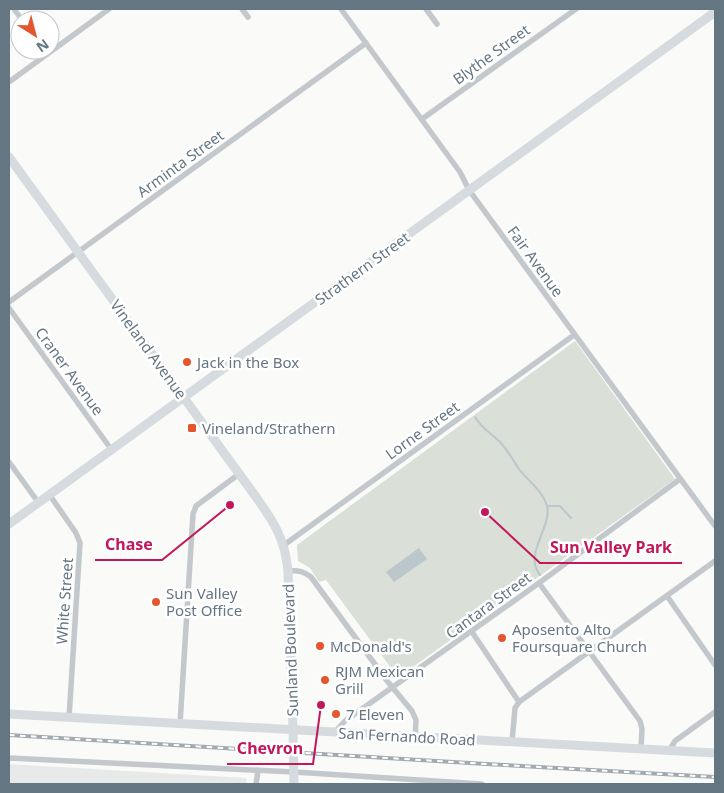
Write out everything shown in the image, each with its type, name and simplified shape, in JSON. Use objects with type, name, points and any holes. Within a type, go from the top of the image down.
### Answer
[{"type":"main road","name":"Strathern Street","points":[[9,524],[715,12]]},
{"type":"main road","name":"Vineland Avenue","points":[[9,157],[273,521],[284,545]]},
{"type":"main road","name":"Sunland Boulevard","points":[[284,545],[288,571],[294,784]]},
{"type":"main road","name":"San Fernando Road","points":[[9,714],[715,754]]},
{"type":"street","points":[[60,42],[109,9]]},
{"type":"street","points":[[242,9],[248,17]]},
{"type":"street","points":[[426,9],[437,24]]},
{"type":"street","name":"Blythe Street","points":[[422,119],[576,9]]},
{"type":"street","name":"Fair Avenue","points":[[343,10],[460,172],[469,190],[715,526]]},
{"type":"street","name":"Arminta Street","points":[[9,302],[366,43]]},
{"type":"street","points":[[9,82],[36,60]]},
{"type":"street","name":"Craner Avenue","points":[[9,308],[111,449]]},
{"type":"street","name":"Lorne Street","points":[[284,545],[574,335]]},
{"type":"street","points":[[9,462],[38,502]]},
{"type":"street","points":[[180,724],[193,514],[196,506],[239,474]]},
{"type":"street","name":"Cantara Street","points":[[334,733],[344,721],[472,632],[680,479]]},
{"type":"street","name":"White Street","points":[[49,494],[76,532],[80,543],[69,718]]},
{"type":"street","points":[[512,742],[515,708],[519,702],[715,561]]},
{"type":"street","points":[[288,571],[297,570],[311,577],[414,715],[416,720],[415,737]]},
{"type":"street","points":[[539,583],[640,721],[642,729],[641,749]]},
{"type":"street","points":[[667,596],[715,665]]},
{"type":"street","points":[[472,632],[519,702]]},
{"type":"street","points":[[669,751],[675,741],[715,712]]},
{"type":"street","points":[[9,758],[294,772],[482,784]]},
{"type":"street","points":[[256,784],[258,771]]},
{"type":"shaded area","points":[[575,341],[675,479],[403,674],[394,672],[326,580],[319,582],[310,568],[298,561],[297,545]]},
{"type":"shaded area","points":[[419,548],[427,559],[394,582],[386,572]]},
{"type":"shaded area","points":[[9,764],[246,778],[247,783],[9,784]]},
{"type":"waterway","points":[[475,417],[502,444],[545,501],[547,506],[546,523],[535,558],[536,567],[540,575]]},
{"type":"waterway","points":[[547,506],[560,506],[571,518]]},
{"type":"railway","points":[[9,735],[715,777]]},
{"type":"place","name":"Jack in the Box","points":[[187,362]]},
{"type":"place","name":"Vineland/Strathern","points":[[192,428]]},
{"type":"place","name":"Chase","points":[[230,505]]},
{"type":"place","name":"Sun Valley Park","points":[[485,512]]},
{"type":"place","name":"Sun Valley Post Office","points":[[156,602]]},
{"type":"place","name":"Aposento Alto Foursquare Church","points":[[502,638]]},
{"type":"place","name":"McDonald's","points":[[320,646]]},
{"type":"place","name":"RJM Mexican Grill","points":[[325,680]]},
{"type":"place","name":"Chevron","points":[[321,705]]},
{"type":"place","name":"7 Eleven","points":[[336,714]]}]
